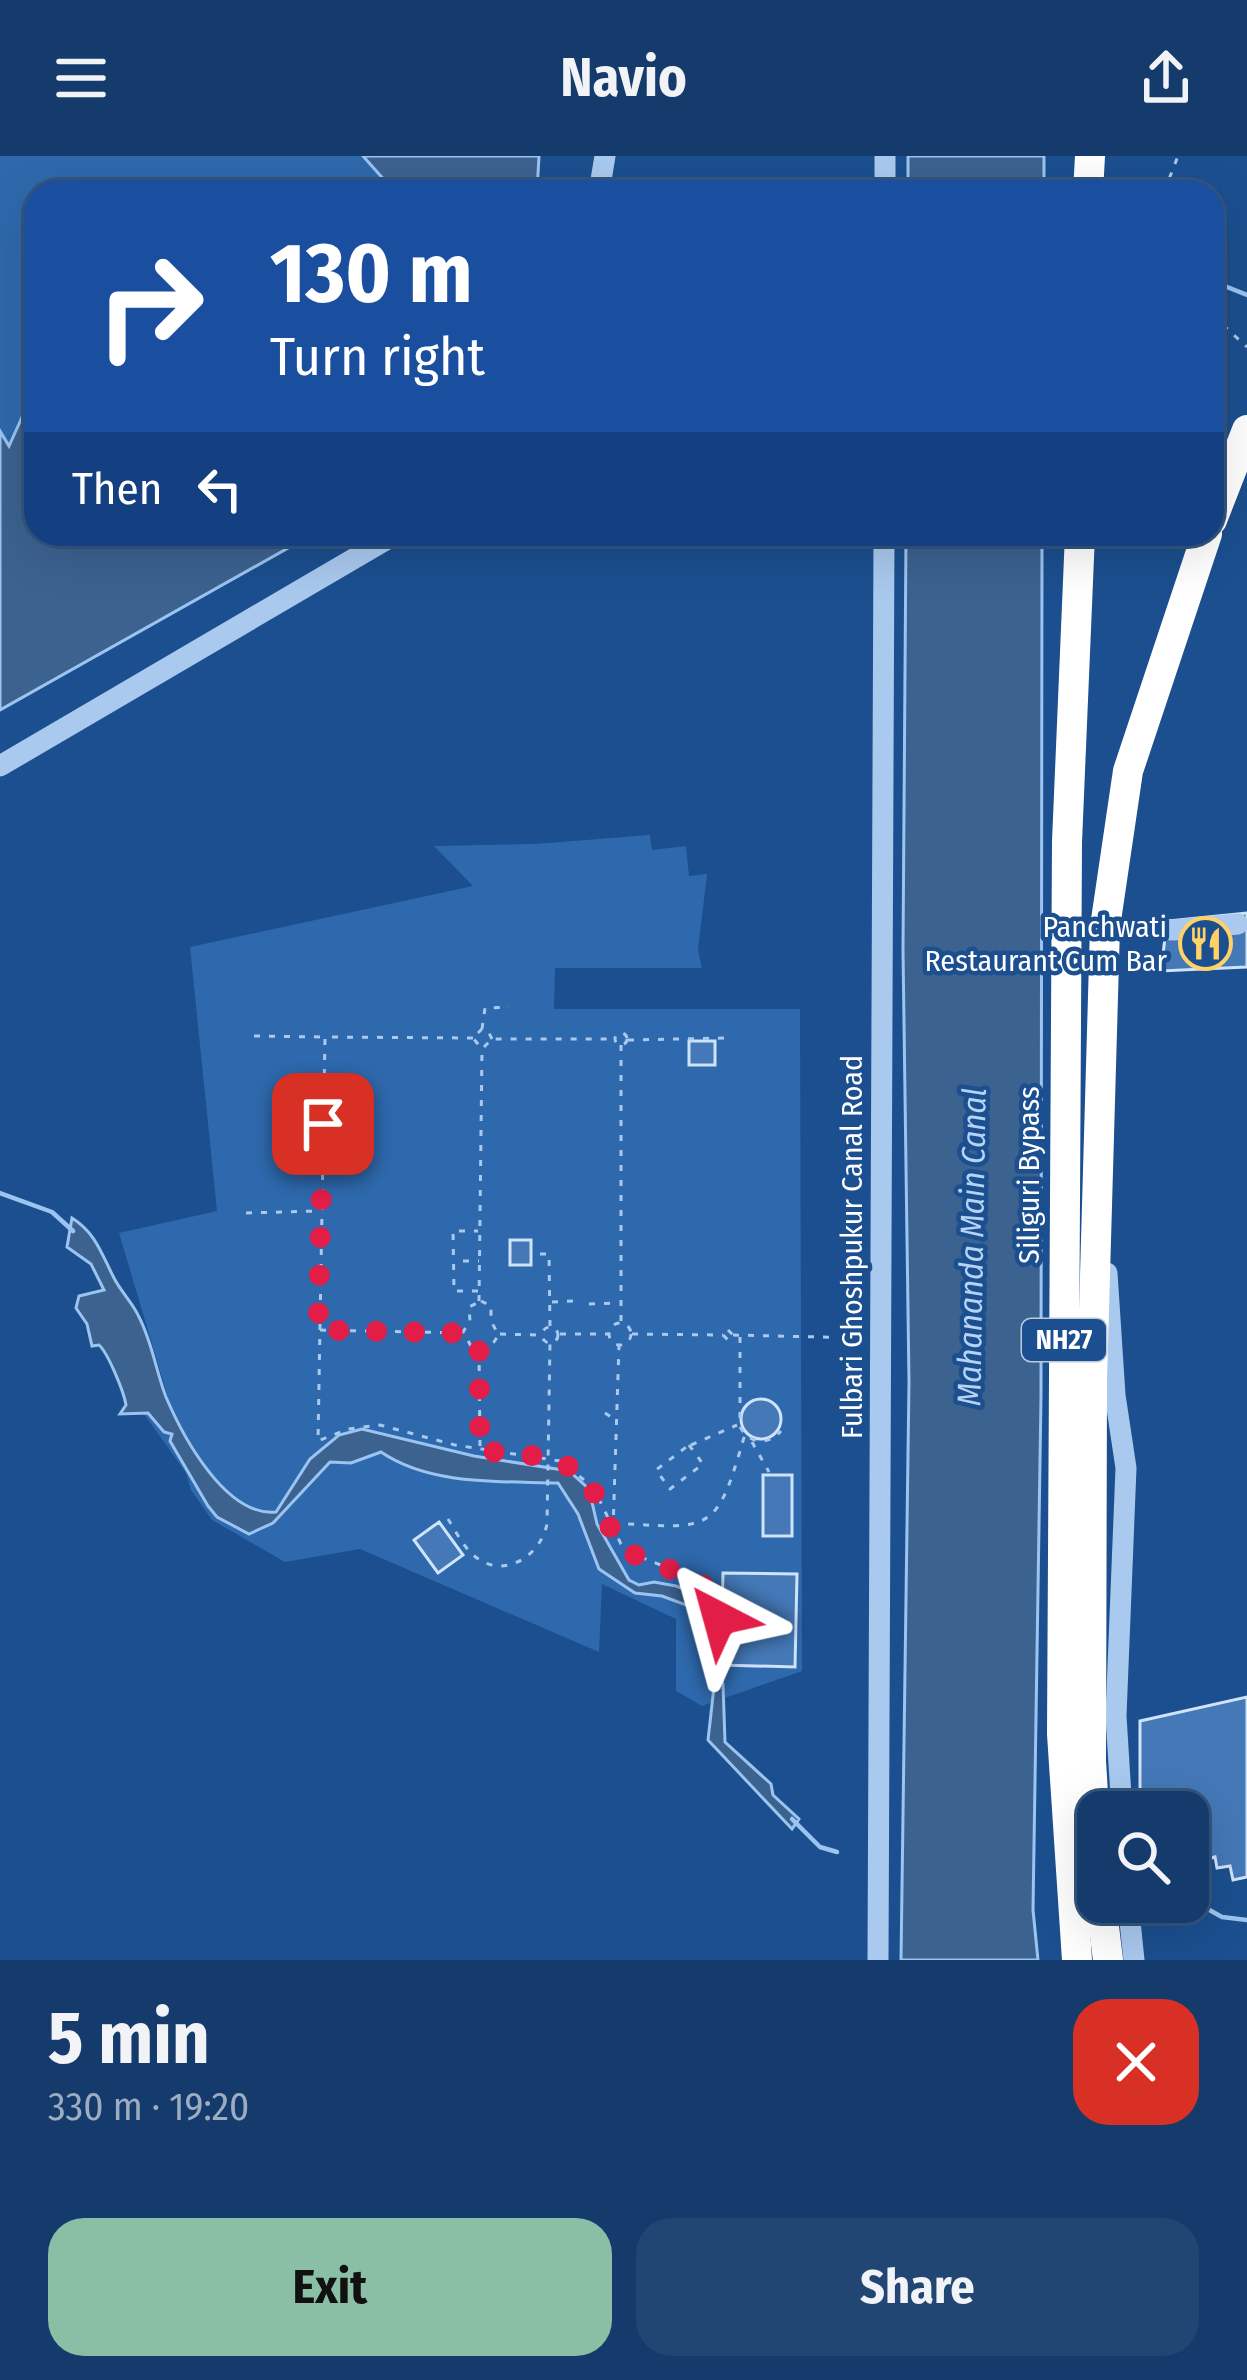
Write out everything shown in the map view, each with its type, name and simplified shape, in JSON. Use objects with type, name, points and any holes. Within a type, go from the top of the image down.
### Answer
[{"type":"highway","points":[[1224,489],[1247,430]]},
{"type":"highway","name":"Siliguri Bypass","points":[[1077,1811],[1062,1734],[1066,863],[1079,546]]},
{"type":"highway","name":"NH27","points":[[1087,1791],[1096,1143],[1105,927],[1128,771],[1203,546]]},
{"type":"highway","name":"Siliguri Bypass","points":[[1077,1960],[1080,1923]]},
{"type":"highway","points":[[1104,1923],[1108,1960]]},
{"type":"street","points":[[0,766],[376,546]]},
{"type":"street","name":"Fulbari Ghoshpukur Canal Road","points":[[878,1960],[884,546]]},
{"type":"street","points":[[1105,927],[1174,930],[1238,924]]},
{"type":"street","points":[[1098,1213],[1109,1288],[1114,1395],[1126,1468],[1116,1716],[1121,1791]]},
{"type":"street","points":[[1130,1923],[1134,1960]]},
{"type":"path","points":[[1224,327],[1247,347]]},
{"type":"path","points":[[254,1036],[473,1038],[482,1029],[485,1008],[509,1007]]},
{"type":"path","points":[[482,1029],[492,1039]]},
{"type":"path","points":[[482,1049],[492,1039],[615,1039],[621,1033],[628,1040]]},
{"type":"path","points":[[325,1037],[318,1442],[348,1429],[380,1425],[480,1450],[548,1458],[588,1480],[613,1532],[633,1554],[710,1588],[719,1618]]},
{"type":"path","points":[[473,1038],[482,1049],[479,1301]]},
{"type":"path","points":[[621,1046],[628,1040],[725,1038]]},
{"type":"path","points":[[615,1039],[621,1046],[621,1322]]},
{"type":"path","points":[[246,1213],[321,1210]]},
{"type":"path","points":[[479,1291],[454,1291],[451,1261],[453,1231],[480,1231]]},
{"type":"path","points":[[540,1254],[549,1254],[550,1327],[542,1335]]},
{"type":"path","points":[[463,1261],[480,1261]]},
{"type":"path","points":[[463,1333],[470,1322],[469,1306],[479,1301],[491,1306],[491,1321],[498,1334]]},
{"type":"path","points":[[550,1302],[575,1301]]},
{"type":"path","points":[[589,1304],[621,1303]]},
{"type":"path","points":[[609,1334],[612,1325],[621,1322],[630,1327],[629,1341],[619,1345]]},
{"type":"path","points":[[550,1327],[558,1334],[609,1334],[619,1345],[613,1532]]},
{"type":"path","points":[[318,1330],[463,1333]]},
{"type":"path","points":[[632,1334],[723,1335],[728,1330],[733,1335],[872,1338]]},
{"type":"path","points":[[463,1333],[466,1342],[479,1348],[491,1346],[498,1334]]},
{"type":"path","points":[[498,1334],[542,1335],[550,1343]]},
{"type":"path","points":[[448,1519],[477,1558],[494,1565],[513,1564],[530,1556],[542,1542],[547,1524],[550,1343],[558,1334]]},
{"type":"path","points":[[740,1335],[739,1425],[769,1472]]},
{"type":"path","points":[[479,1348],[480,1450]]},
{"type":"path","points":[[617,1413],[606,1410],[617,1421]]},
{"type":"path","points":[[688,1445],[703,1464],[670,1489],[656,1470],[688,1445],[739,1425]]},
{"type":"path","points":[[750,1439],[766,1442],[781,1431]]},
{"type":"path","points":[[613,1523],[684,1527],[712,1517],[725,1501],[745,1435]]},
{"type":"shaded area","points":[[0,156],[363,156],[384,180],[24,180],[24,419],[18,422],[9,447],[0,431]]},
{"type":"shaded area","points":[[650,835],[652,850],[686,846],[689,876],[707,874],[698,950],[702,968],[555,968],[554,1009],[800,1009],[802,1671],[702,1706],[676,1691],[676,1619],[602,1584],[599,1652],[360,1549],[285,1562],[212,1520],[144,1414],[169,1401],[119,1233],[217,1211],[190,947],[473,886],[434,846]]},
{"type":"water","points":[[363,156],[539,156],[538,180],[384,180]]},
{"type":"water","points":[[908,156],[1044,156],[1044,180],[908,180]]},
{"type":"water","points":[[23,415],[24,546],[292,546],[0,710],[0,431],[9,446]]},
{"type":"water","name":"Mahananda Main Canal","points":[[906,546],[1042,546],[1041,1397],[1033,1910],[1038,1960],[901,1960],[909,1382],[903,950]]},
{"type":"water","points":[[72,1218],[93,1238],[136,1312],[183,1433],[209,1471],[240,1502],[276,1512],[310,1459],[339,1435],[362,1429],[474,1456],[569,1471],[589,1489],[597,1524],[629,1580],[639,1585],[676,1586],[697,1594],[704,1603],[723,1684],[725,1742],[771,1784],[773,1795],[799,1819],[792,1829],[708,1740],[714,1687],[695,1614],[689,1606],[662,1596],[635,1593],[599,1569],[578,1514],[558,1483],[444,1476],[381,1452],[351,1463],[330,1462],[273,1523],[249,1534],[217,1517],[170,1441],[172,1434],[164,1432],[148,1413],[120,1414],[126,1405],[115,1373],[99,1345],[92,1346],[87,1324],[76,1308],[79,1296],[104,1290],[91,1264],[67,1247]]},
{"type":"building","name":"Panchwati Restaurant Cum Bar","points":[[1247,913],[1247,967],[1161,971],[1167,921]]},
{"type":"building","points":[[689,1041],[715,1041],[715,1065],[689,1065]]},
{"type":"building","points":[[510,1240],[531,1240],[531,1265],[510,1265]]},
{"type":"building","points":[[761,1399],[775,1405],[781,1419],[775,1433],[761,1439],[747,1433],[741,1419],[747,1405]]},
{"type":"building","points":[[763,1475],[792,1475],[792,1536],[763,1536]]},
{"type":"building","points":[[439,1522],[463,1555],[438,1573],[414,1540]]},
{"type":"building","points":[[723,1573],[797,1574],[795,1667],[721,1665]]},
{"type":"building","points":[[1247,1697],[1247,1877],[1233,1880],[1230,1866],[1217,1868],[1215,1857],[1209,1859],[1209,1791],[1140,1791],[1140,1721]]},
{"type":"waterway","points":[[1224,286],[1247,295]]},
{"type":"waterway","points":[[0,1193],[52,1212],[73,1231]]},
{"type":"waterway","points":[[792,1819],[820,1847],[837,1852]]},
{"type":"waterway","points":[[1209,1910],[1222,1917],[1247,1920]]},
{"type":"place","name":"Panchwati Restaurant Cum Bar","points":[[1206,944]]},
{"type":"route","points":[[323,1124],[318,1330],[463,1333],[466,1342],[479,1348],[480,1450],[548,1458],[579,1472],[593,1487],[621,1544],[633,1554],[703,1582],[713,1593],[719,1618]]}]
